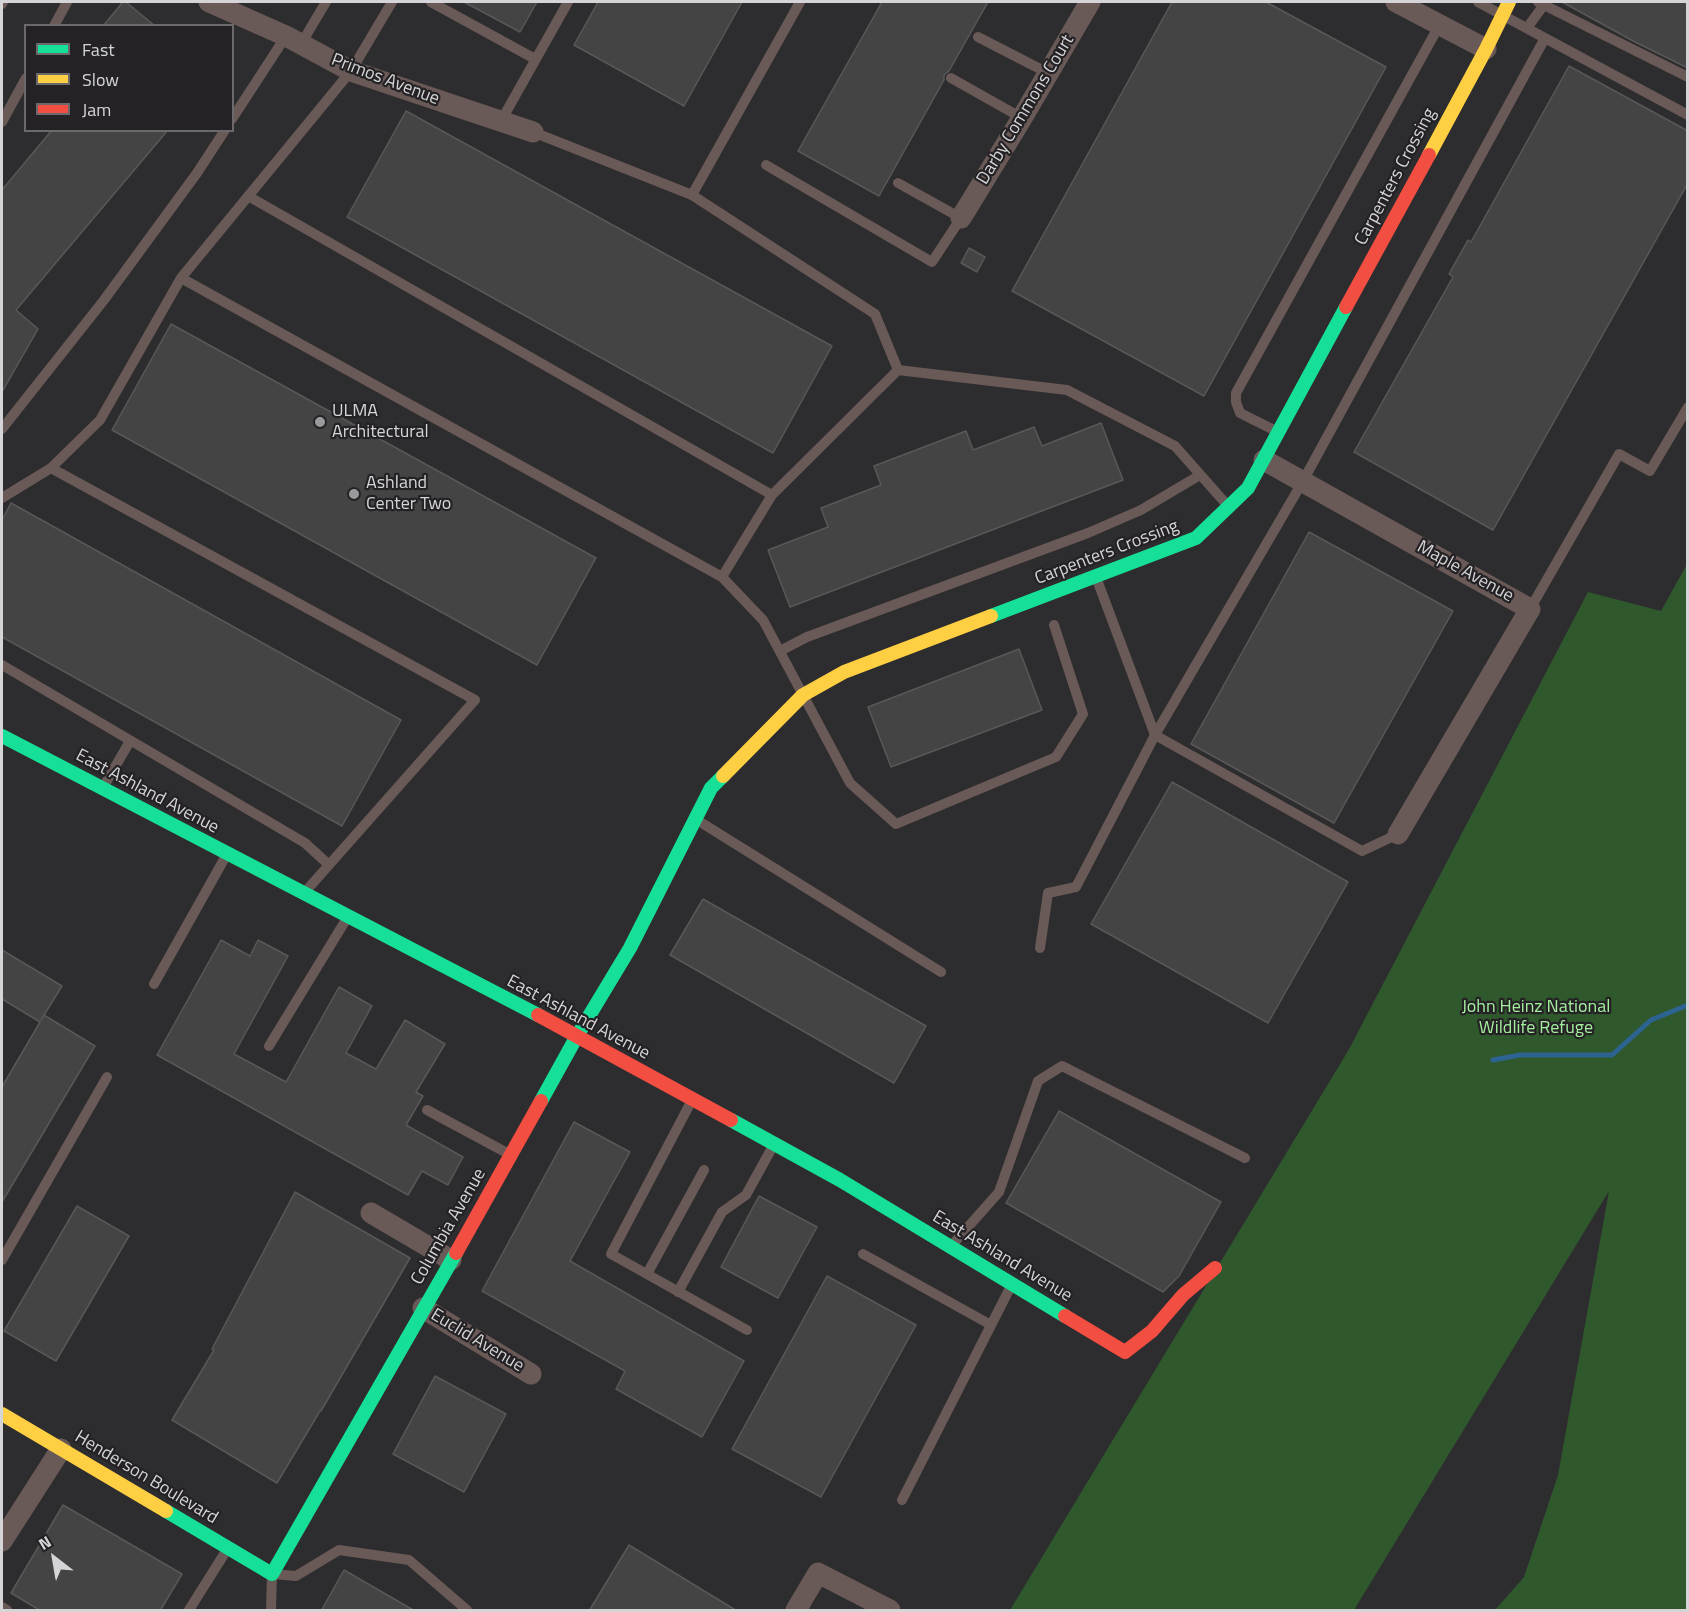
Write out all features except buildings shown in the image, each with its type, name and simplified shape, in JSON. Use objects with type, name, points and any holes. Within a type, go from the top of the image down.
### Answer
[{"type":"street","name":"Primos Avenue","points":[[209,2],[294,40],[351,71],[533,132]]},
{"type":"street","name":"Darby Commons Court","points":[[961,218],[1089,2]]},
{"type":"street","points":[[1396,2],[1486,49]]},
{"type":"street","name":"Carpenters Crossing","points":[[657,897],[711,788],[803,694],[844,672],[1196,538],[1248,488],[1486,49],[1509,2]]},
{"type":"street","name":"Maple Avenue","points":[[1264,460],[1530,609],[1398,834]]},
{"type":"street","name":"East Ashland Avenue","points":[[2,736],[577,1036],[840,1180],[1125,1352],[1152,1331],[1183,1295],[1215,1268]]},
{"type":"street","name":"Columbia Avenue","points":[[272,1574],[512,1156],[577,1036],[630,948],[657,897]]},
{"type":"street","points":[[371,1213],[451,1260]]},
{"type":"street","name":"Euclid Avenue","points":[[423,1308],[531,1374]]},
{"type":"street","name":"Henderson Boulevard","points":[[2,1414],[272,1574]]},
{"type":"street","points":[[2,1541],[62,1449]]},
{"type":"street","points":[[796,1611],[819,1573],[890,1611]]},
{"type":"lane","points":[[55,24],[67,2]]},
{"type":"lane","points":[[234,116],[326,2]]},
{"type":"lane","points":[[2,498],[51,468],[100,420],[181,278],[351,71],[392,2]]},
{"type":"lane","points":[[431,2],[535,59]]},
{"type":"lane","points":[[501,121],[568,2]]},
{"type":"lane","points":[[692,195],[800,2]]},
{"type":"lane","points":[[1478,2],[1688,115]]},
{"type":"lane","points":[[1527,28],[1543,2],[1688,77]]},
{"type":"lane","points":[[1279,432],[1240,413],[1236,393],[1440,24]]},
{"type":"lane","points":[[978,37],[1048,73]]},
{"type":"lane","points":[[1040,948],[1048,893],[1076,887],[1155,735],[1303,482],[1545,38]]},
{"type":"lane","points":[[951,78],[1022,118]]},
{"type":"lane","points":[[2,122],[24,82]]},
{"type":"lane","points":[[2,429],[104,300],[197,173],[224,132]]},
{"type":"lane","points":[[533,132],[692,195],[875,314],[898,370]]},
{"type":"lane","points":[[766,165],[932,262],[961,218],[898,183]]},
{"type":"lane","points":[[248,196],[772,495]]},
{"type":"lane","points":[[181,278],[723,577],[763,620],[850,783],[896,824],[1056,757],[1083,714],[1054,625]]},
{"type":"lane","points":[[898,370],[1067,390],[1175,446],[1228,507]]},
{"type":"lane","points":[[723,577],[772,495],[898,370]]},
{"type":"lane","points":[[1530,609],[1618,454],[1650,471],[1688,407]]},
{"type":"lane","points":[[51,468],[475,700],[303,894]]},
{"type":"lane","points":[[780,651],[807,637],[1088,533],[1141,510],[1200,475]]},
{"type":"lane","points":[[1096,577],[1155,735],[1362,851],[1398,834]]},
{"type":"lane","points":[[2,665],[305,843],[329,865]]},
{"type":"lane","points":[[103,789],[130,741]]},
{"type":"lane","points":[[696,819],[941,972]]},
{"type":"lane","points":[[154,984],[227,854]]},
{"type":"lane","points":[[269,1046],[348,916]]},
{"type":"lane","points":[[950,1247],[999,1192],[1038,1081],[1062,1066],[1245,1158]]},
{"type":"lane","points":[[2,1260],[108,1077]]},
{"type":"lane","points":[[692,1100],[611,1254],[747,1330]]},
{"type":"lane","points":[[427,1110],[512,1156]]},
{"type":"lane","points":[[678,1292],[722,1212],[746,1195],[773,1145]]},
{"type":"lane","points":[[647,1274],[704,1170]]},
{"type":"lane","points":[[863,1254],[991,1325]]},
{"type":"lane","points":[[902,1500],[1012,1283]]},
{"type":"lane","points":[[189,1611],[228,1548]]},
{"type":"lane","points":[[271,1611],[272,1574],[296,1576],[339,1550],[409,1560],[467,1611]]},
{"type":"lane","points":[[2,1607],[7,1611]]},
{"type":"green space","name":"John Heinz National Wildlife Refuge","points":[[1687,564],[1687,1610],[1495,1610],[1524,1577],[1558,1475],[1609,1191],[1354,1610],[1010,1610],[1348,1051],[1588,592],[1661,611]]},
{"type":"waterway","points":[[1493,1060],[1520,1055],[1612,1055],[1651,1020],[1688,1005]]},
{"type":"traffic: fast","points":[[991,616],[1196,538],[1248,488],[1346,307]]},
{"type":"traffic: fast","points":[[2,736],[538,1015]]},
{"type":"traffic: fast","points":[[541,1101],[630,948],[711,788],[723,776]]},
{"type":"traffic: fast","points":[[731,1120],[840,1180],[1065,1316]]},
{"type":"traffic: fast","points":[[166,1511],[272,1574],[456,1253]]},
{"type":"traffic: slow","points":[[1429,155],[1509,2]]},
{"type":"traffic: slow","points":[[723,776],[803,695],[844,672],[991,616]]},
{"type":"traffic: slow","points":[[2,1414],[166,1511]]},
{"type":"traffic: jam","points":[[1346,307],[1429,155]]},
{"type":"traffic: jam","points":[[538,1015],[731,1120]]},
{"type":"traffic: jam","points":[[456,1253],[541,1101]]},
{"type":"traffic: jam","points":[[1065,1316],[1125,1352],[1152,1331],[1183,1295],[1215,1268]]},
{"type":"place","name":"ULMA Architectural","points":[[320,422]]},
{"type":"place","name":"Ashland Center Two","points":[[354,494]]}]
